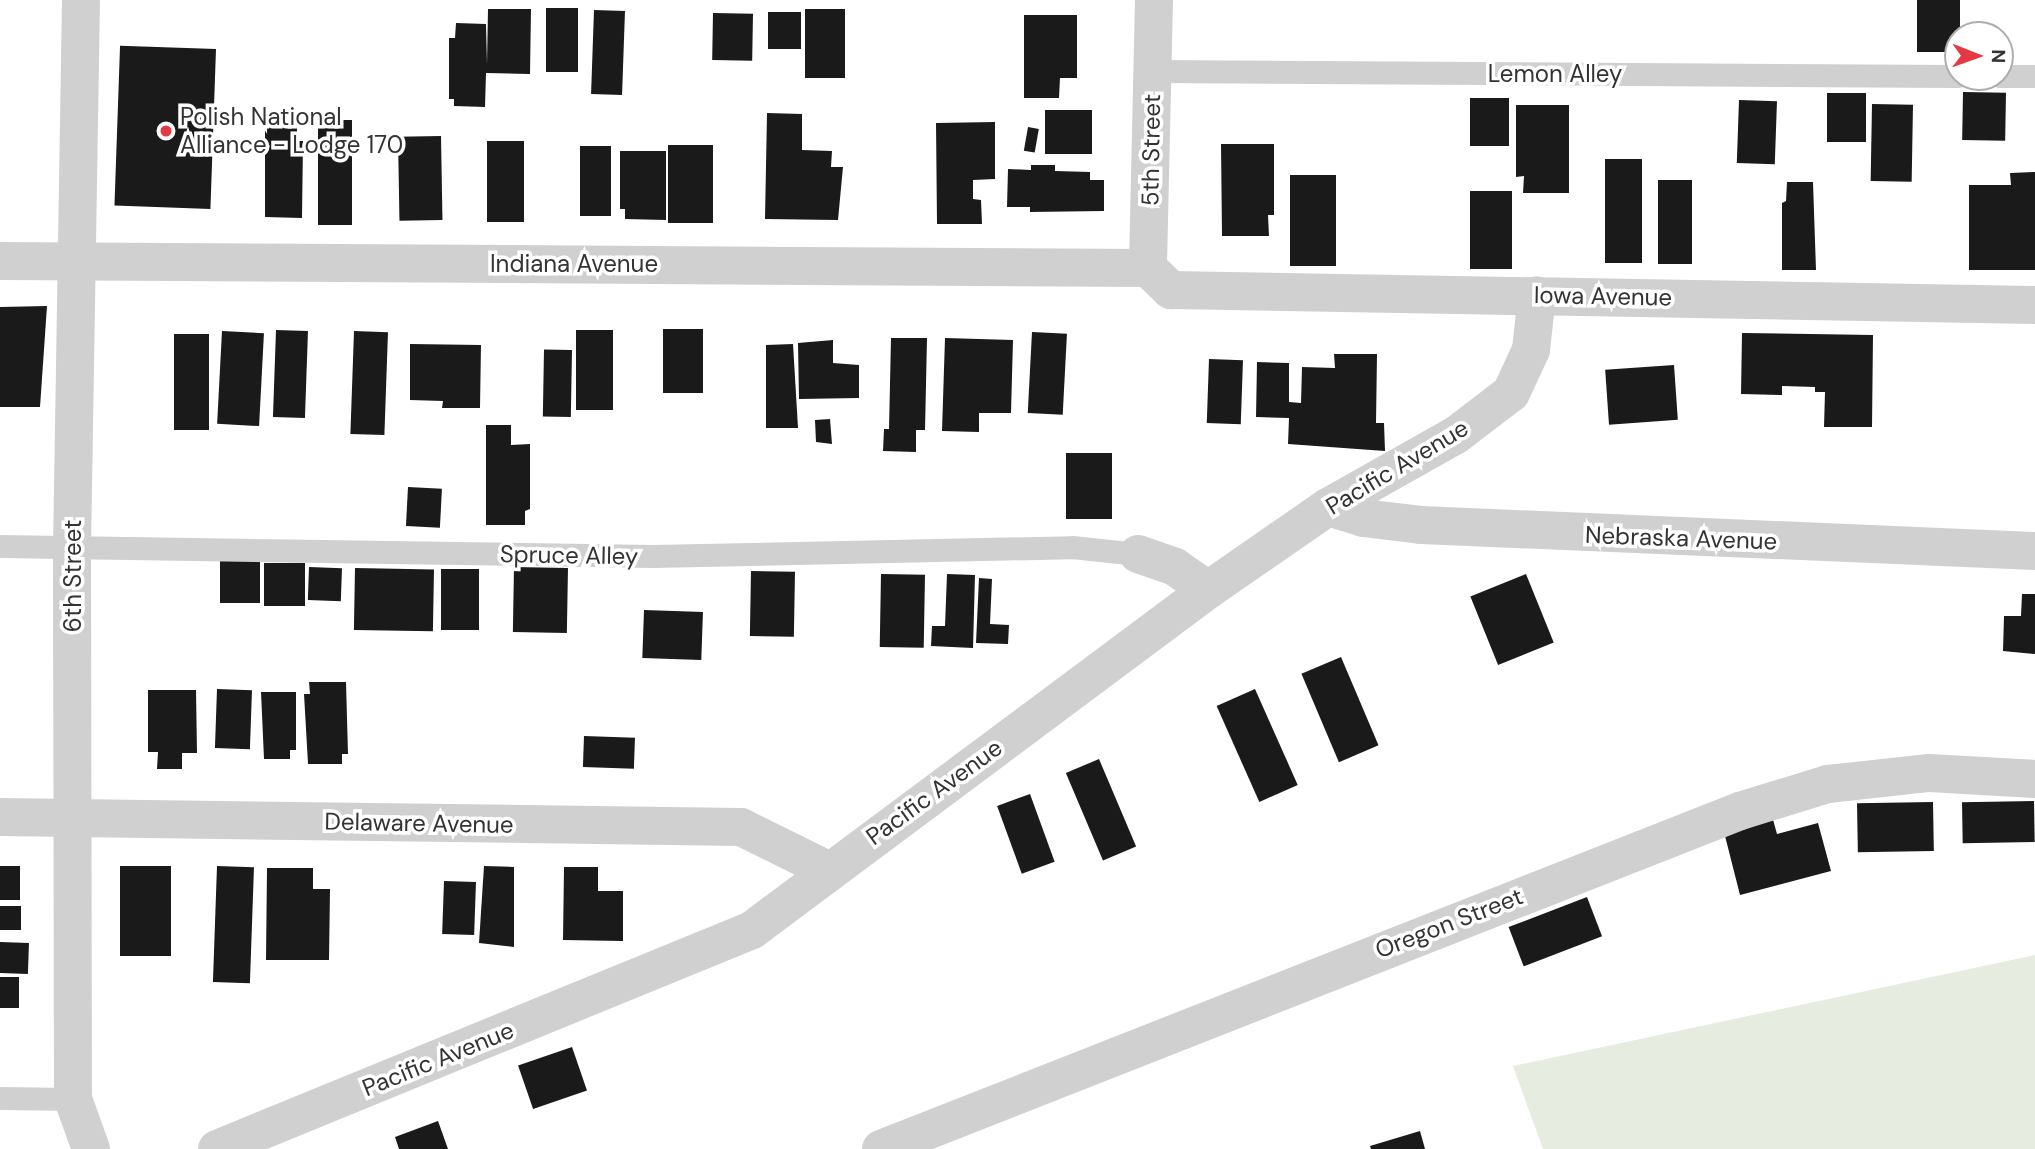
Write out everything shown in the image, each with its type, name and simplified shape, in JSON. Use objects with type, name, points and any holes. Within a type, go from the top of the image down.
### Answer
[{"type":"street","name":"6th Street","points":[[81,0],[72,547],[75,818],[73,1099],[92,1149]]},
{"type":"street","name":"5th Street","points":[[1154,0],[1152,71],[1159,279]]},
{"type":"street","name":"Indiana Avenue","points":[[0,261],[1159,279]]},
{"type":"street","name":"Iowa Avenue","points":[[1159,279],[1536,295],[2035,305]]},
{"type":"street","name":"Pacific Avenue","points":[[217,1149],[752,930],[828,870],[1208,590],[1328,507],[1456,435],[1511,393],[1531,350],[1536,295]]},
{"type":"street","name":"Nebraska Avenue","points":[[1328,507],[1363,518],[1435,526],[2035,551]]},
{"type":"street","points":[[1138,554],[1175,567],[1208,590]]},
{"type":"street","name":"Oregon Street","points":[[881,1149],[1740,811],[1828,784],[1853,781],[1929,774],[2035,779]]},
{"type":"street","name":"Delaware Avenue","points":[[0,817],[741,827],[828,870]]},
{"type":"lane","name":"Lemon Alley","points":[[1152,71],[1944,76]]},
{"type":"lane","points":[[2014,76],[2035,76]]},
{"type":"lane","name":"Spruce Alley","points":[[0,546],[653,556],[1072,547],[1138,554]]},
{"type":"lane","points":[[0,1098],[73,1099]]},
{"type":"shaded area","points":[[2035,955],[2035,1149],[1543,1149],[1513,1066]]},
{"type":"building","points":[[1917,0],[1960,0],[1960,21],[1944,21],[1944,52],[1917,52]]},
{"type":"building","points":[[546,8],[578,8],[578,72],[546,72]]},
{"type":"building","points":[[488,9],[531,9],[530,74],[486,73],[485,107],[454,106],[454,99],[449,99],[449,38],[455,38],[456,23],[486,24],[487,64]]},
{"type":"building","points":[[805,9],[845,9],[845,78],[805,78]]},
{"type":"building","points":[[594,10],[625,11],[622,95],[591,94]]},
{"type":"building","points":[[768,12],[801,12],[801,49],[768,49]]},
{"type":"building","points":[[713,13],[753,14],[752,61],[712,60]]},
{"type":"building","points":[[1024,15],[1077,15],[1077,78],[1060,78],[1059,98],[1024,98]]},
{"type":"building","name":"Polish National Alliance - Lodge 170","points":[[120,46],[216,49],[210,209],[114,206]]},
{"type":"building","points":[[1963,92],[2006,93],[2005,141],[1962,140]]},
{"type":"building","points":[[1827,93],[1866,93],[1866,142],[1827,142]]},
{"type":"building","points":[[1470,98],[1509,98],[1509,146],[1470,146]]},
{"type":"building","points":[[1739,100],[1777,101],[1775,164],[1737,163]]},
{"type":"building","points":[[1872,104],[1913,105],[1912,182],[1871,181]]},
{"type":"building","points":[[1516,105],[1569,105],[1569,193],[1523,193],[1524,176],[1516,177]]},
{"type":"building","points":[[1045,110],[1092,110],[1092,154],[1045,154]]},
{"type":"building","points":[[767,113],[802,114],[802,150],[832,151],[831,167],[843,167],[838,220],[765,219]]},
{"type":"building","points":[[265,118],[297,118],[297,141],[303,141],[302,218],[265,217]]},
{"type":"building","points":[[318,120],[352,120],[352,225],[318,225]]},
{"type":"building","points":[[995,122],[995,179],[973,180],[973,199],[981,200],[982,224],[937,224],[936,123]]},
{"type":"building","points":[[1028,127],[1039,129],[1035,153],[1024,151]]},
{"type":"building","points":[[441,136],[442,220],[399,221],[398,137]]},
{"type":"building","points":[[487,141],[524,141],[524,222],[487,222]]},
{"type":"building","points":[[1221,144],[1274,144],[1274,215],[1268,215],[1269,236],[1222,236]]},
{"type":"building","points":[[668,145],[713,145],[713,223],[668,223]]},
{"type":"building","points":[[580,146],[611,146],[611,216],[580,216]]},
{"type":"building","points":[[620,151],[666,151],[666,220],[625,219],[625,209],[620,209]]},
{"type":"building","points":[[1605,159],[1642,159],[1642,263],[1605,263]]},
{"type":"building","points":[[1031,165],[1055,165],[1055,171],[1090,172],[1090,180],[1104,180],[1104,211],[1030,212],[1030,207],[1007,207],[1008,169],[1031,170]]},
{"type":"building","points":[[2035,172],[2035,270],[1969,270],[1969,185],[2011,185],[2010,173]]},
{"type":"building","points":[[1290,175],[1336,175],[1336,266],[1290,266]]},
{"type":"building","points":[[1658,180],[1692,180],[1692,264],[1658,264]]},
{"type":"building","points":[[1787,182],[1813,182],[1816,270],[1782,270],[1782,203],[1786,201]]},
{"type":"building","points":[[1470,191],[1512,191],[1512,269],[1470,269]]},
{"type":"building","points":[[47,306],[40,407],[0,407],[0,307]]},
{"type":"building","points":[[663,329],[703,329],[703,393],[663,393]]},
{"type":"building","points":[[276,330],[308,331],[305,418],[273,417]]},
{"type":"building","points":[[576,330],[613,330],[613,410],[576,410]]},
{"type":"building","points":[[222,331],[264,333],[259,426],[217,424]]},
{"type":"building","points":[[354,331],[388,332],[384,435],[350,434]]},
{"type":"building","points":[[1032,332],[1067,334],[1063,415],[1028,413]]},
{"type":"building","points":[[1742,333],[1873,335],[1872,427],[1824,427],[1825,392],[1815,392],[1815,387],[1782,386],[1782,395],[1741,394]]},
{"type":"building","points":[[174,334],[209,334],[209,430],[174,430]]},
{"type":"building","points":[[891,338],[927,338],[925,430],[916,430],[916,452],[883,451],[884,429],[889,429]]},
{"type":"building","points":[[945,338],[1013,340],[1011,413],[979,413],[979,432],[942,431]]},
{"type":"building","points":[[833,340],[833,363],[859,365],[859,398],[799,399],[798,343]]},
{"type":"building","points":[[410,344],[481,345],[480,408],[442,408],[443,401],[410,400]]},
{"type":"building","points":[[793,344],[798,428],[766,428],[766,345]]},
{"type":"building","points":[[544,350],[572,350],[571,417],[543,417]]},
{"type":"building","points":[[1334,354],[1377,354],[1376,423],[1384,423],[1385,451],[1288,444],[1289,418],[1256,417],[1257,362],[1289,363],[1289,402],[1301,403],[1302,367],[1335,368]]},
{"type":"building","points":[[1209,359],[1243,360],[1241,424],[1207,423]]},
{"type":"building","points":[[1674,365],[1678,420],[1609,425],[1605,370]]},
{"type":"building","points":[[830,419],[832,444],[816,442],[815,420]]},
{"type":"building","points":[[486,425],[511,425],[511,445],[530,444],[530,509],[525,511],[525,525],[486,525]]},
{"type":"building","points":[[1066,453],[1112,453],[1112,519],[1066,519]]},
{"type":"building","points":[[408,487],[442,489],[440,528],[406,526]]},
{"type":"building","points":[[220,560],[260,560],[260,603],[220,603]]},
{"type":"building","points":[[264,563],[305,563],[305,606],[264,606]]},
{"type":"building","points":[[309,567],[342,568],[341,601],[308,600]]},
{"type":"building","points":[[514,567],[568,568],[567,633],[513,632]]},
{"type":"building","points":[[355,568],[434,569],[433,631],[354,630]]},
{"type":"building","points":[[441,569],[479,569],[479,630],[441,630]]},
{"type":"building","points":[[751,571],[795,572],[794,637],[750,636]]},
{"type":"building","points":[[881,574],[925,575],[924,648],[880,647]]},
{"type":"building","points":[[947,574],[975,575],[973,648],[931,646],[932,626],[945,626]]},
{"type":"building","points":[[1526,574],[1554,643],[1498,665],[1470,596]]},
{"type":"building","points":[[979,578],[992,579],[990,624],[1009,625],[1008,644],[976,643]]},
{"type":"building","points":[[2022,594],[2035,594],[2035,654],[2003,651],[2004,616],[2021,616]]},
{"type":"building","points":[[644,610],[703,612],[701,660],[642,658]]},
{"type":"building","points":[[1341,657],[1379,745],[1339,762],[1301,674]]},
{"type":"building","points":[[309,682],[346,682],[348,754],[342,754],[342,764],[308,764],[304,694],[310,694]]},
{"type":"building","points":[[217,689],[252,690],[250,749],[215,748]]},
{"type":"building","points":[[1255,689],[1298,785],[1259,802],[1217,706]]},
{"type":"building","points":[[148,690],[196,690],[197,753],[182,753],[182,769],[157,769],[158,752],[148,752]]},
{"type":"building","points":[[261,692],[296,692],[296,750],[290,750],[290,759],[264,759]]},
{"type":"building","points":[[584,736],[635,738],[634,769],[583,767]]},
{"type":"building","points":[[1099,759],[1136,846],[1103,861],[1066,773]]},
{"type":"building","points":[[1030,794],[1055,862],[1022,874],[997,806]]},
{"type":"building","points":[[2034,801],[2035,842],[1963,843],[1962,802]]},
{"type":"building","points":[[1933,802],[1934,851],[1858,852],[1857,803]]},
{"type":"building","points":[[1772,816],[1777,834],[1818,823],[1831,871],[1740,895],[1723,828]]},
{"type":"building","points":[[0,866],[20,866],[20,900],[0,900]]},
{"type":"building","points":[[120,866],[171,866],[171,956],[120,956]]},
{"type":"building","points":[[217,866],[254,867],[250,983],[213,982]]},
{"type":"building","points":[[484,866],[514,867],[514,947],[479,943]]},
{"type":"building","points":[[564,867],[598,867],[598,891],[623,891],[623,941],[563,940]]},
{"type":"building","points":[[267,868],[313,868],[313,889],[330,889],[329,960],[266,960]]},
{"type":"building","points":[[444,881],[476,882],[474,935],[442,934]]},
{"type":"building","points":[[1587,897],[1602,936],[1524,966],[1509,927]]},
{"type":"building","points":[[0,906],[21,906],[21,930],[0,930]]},
{"type":"building","points":[[0,942],[29,943],[28,974],[0,973]]},
{"type":"building","points":[[0,977],[19,977],[19,1008],[0,1008]]},
{"type":"building","points":[[572,1047],[587,1090],[533,1109],[518,1066]]},
{"type":"building","points":[[438,1121],[448,1149],[399,1149],[395,1137]]},
{"type":"building","points":[[1420,1131],[1425,1149],[1371,1149],[1370,1146]]},
{"type":"place","name":"Polish National Alliance - Lodge 170","points":[[166,131]]}]
